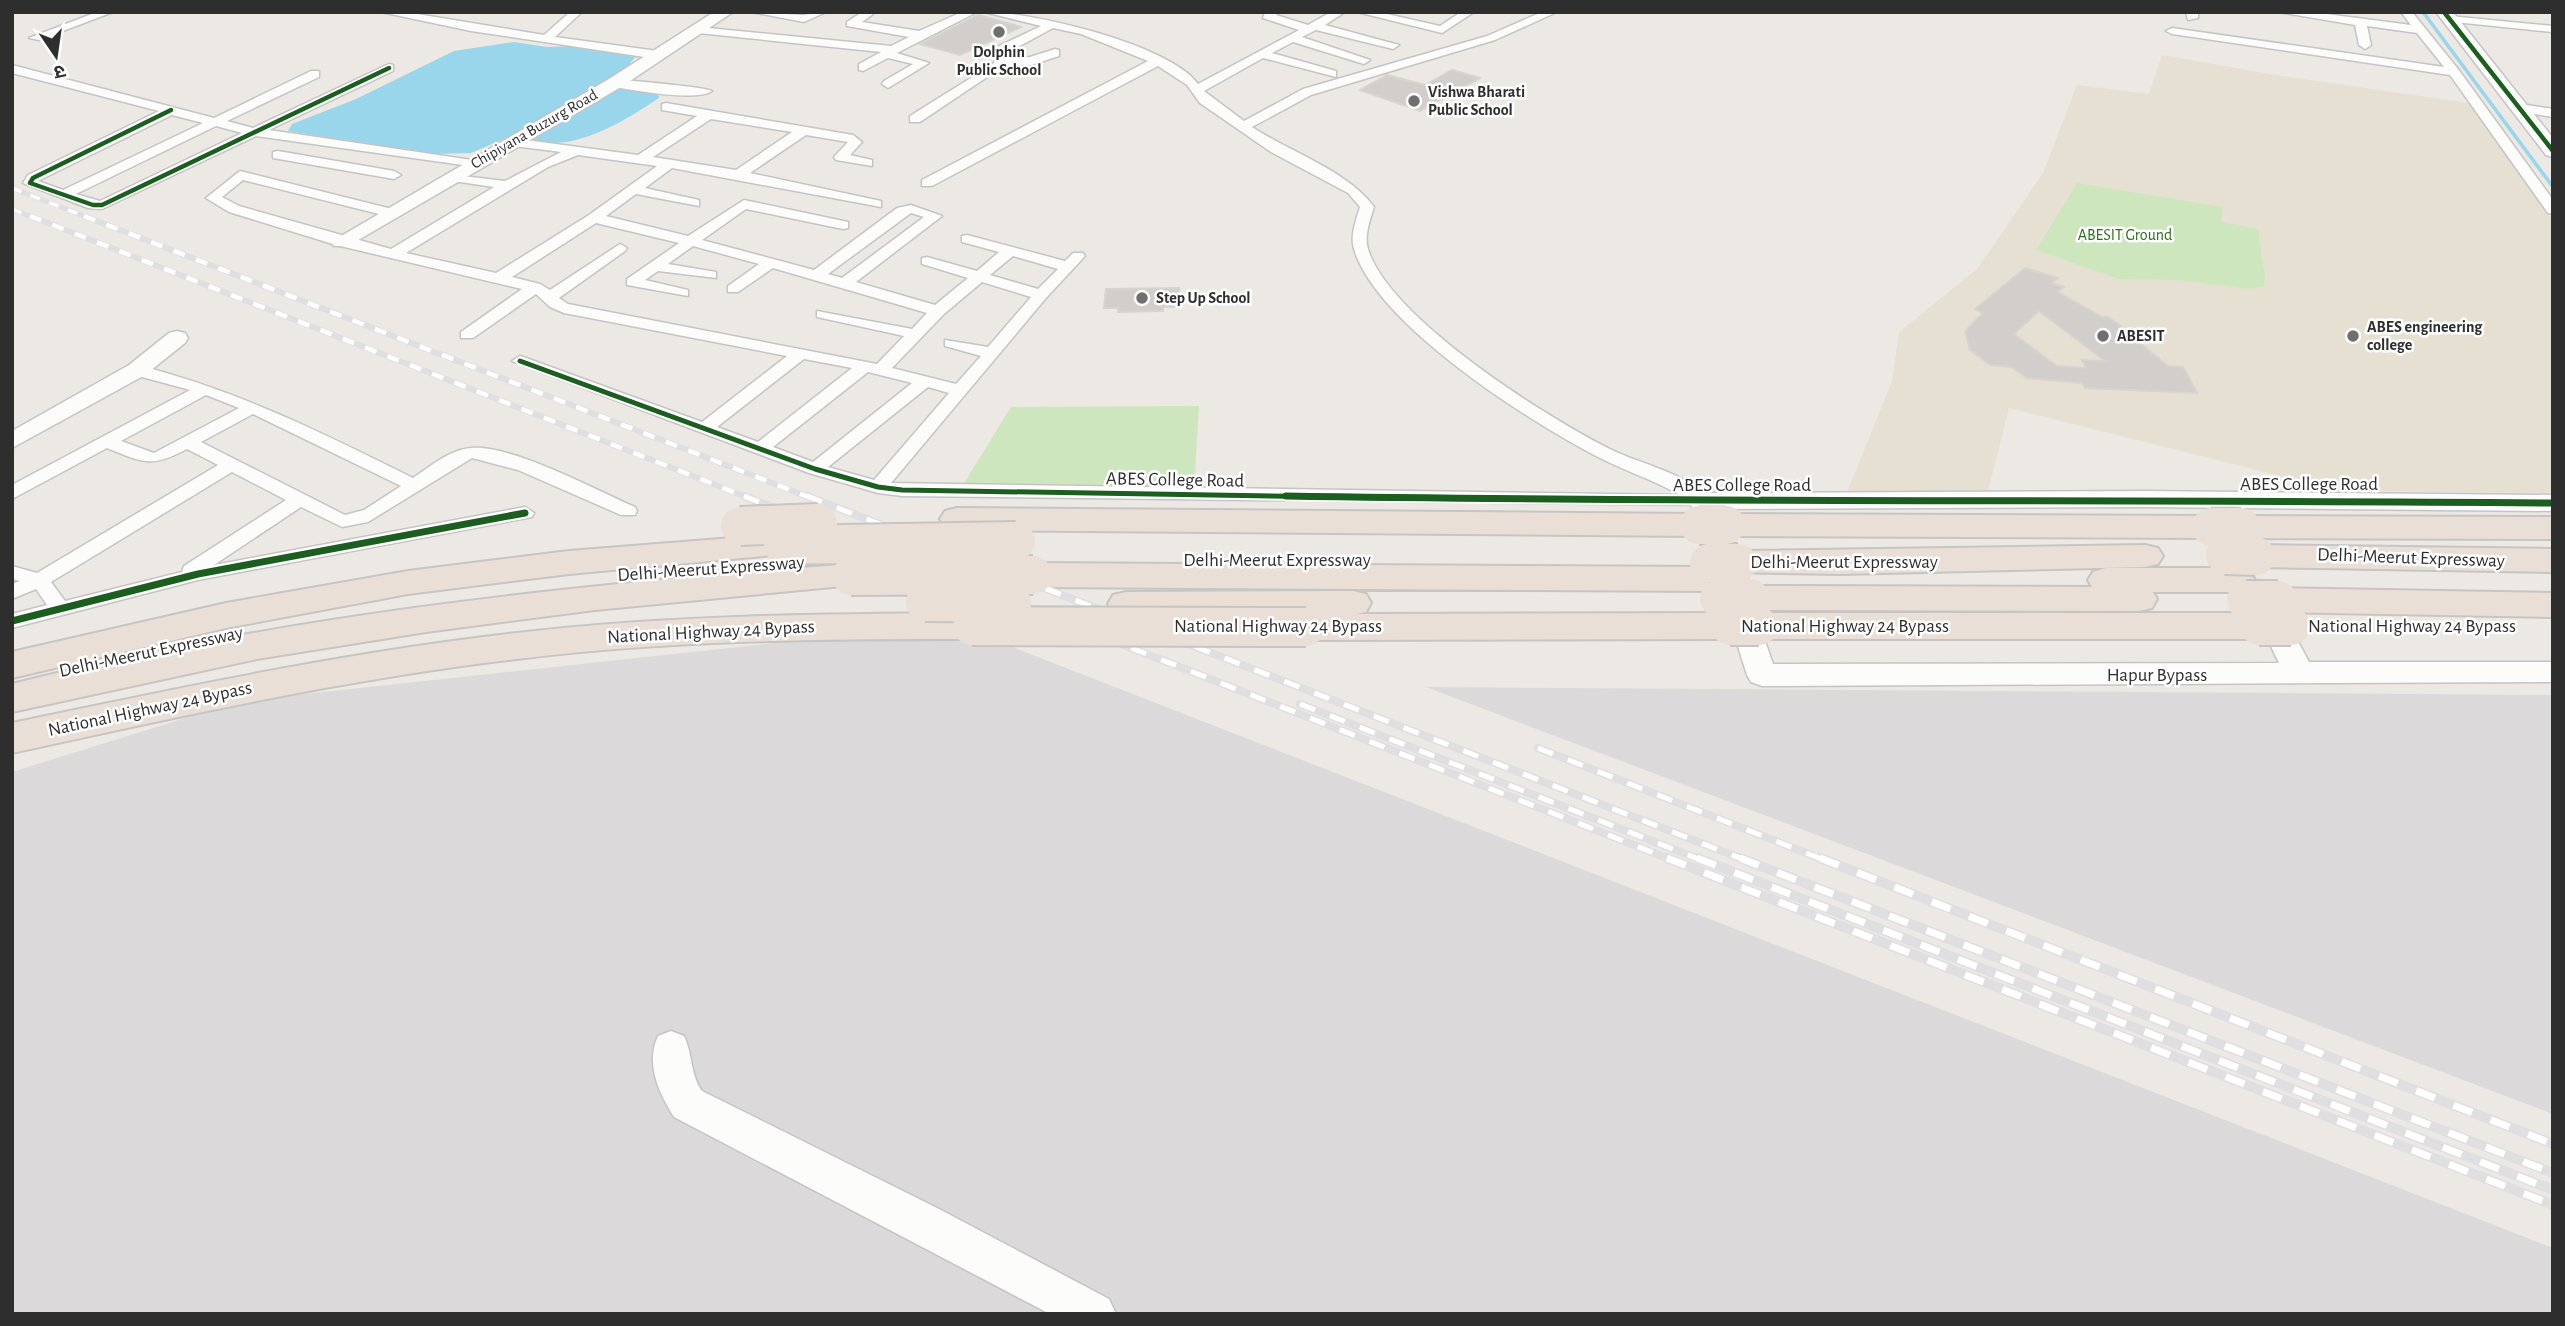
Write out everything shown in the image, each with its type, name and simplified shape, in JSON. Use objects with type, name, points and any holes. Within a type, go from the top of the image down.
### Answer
[{"type":"highway","points":[[12,644],[321,576],[478,550],[589,537],[740,526],[957,519],[1725,567],[2248,570],[2553,528]]},
{"type":"highway","points":[[2331,555],[2368,547],[2553,543]]},
{"type":"highway","points":[[12,665],[218,616],[356,591],[597,559],[783,545],[1026,558]]},
{"type":"highway","name":"Delhi-Meerut Expressway","points":[[12,698],[244,648],[403,621],[540,602],[844,568],[1026,558],[1725,567],[2248,570],[2331,555],[2403,560],[2553,561]]},
{"type":"highway","name":"Delhi-Meerut Expressway","points":[[1725,567],[1975,561],[2051,556],[2248,570],[2553,583]]},
{"type":"highway","name":"Delhi-Meerut Expressway","points":[[12,683],[172,646],[419,600],[717,566],[844,568]]},
{"type":"highway","points":[[12,712],[245,664],[502,623],[650,608],[745,603],[1126,604],[1725,567]]},
{"type":"highway","name":"National Highway 24 Bypass","points":[[12,738],[293,681],[400,663],[588,638],[790,626],[1306,627],[1725,567],[2248,570],[2553,626]]},
{"type":"highway","points":[[2248,570],[2334,600],[2553,605]]},
{"type":"highway","points":[[2334,600],[2361,590],[2553,592]]},
{"type":"street","points":[[35,38],[108,12]]},
{"type":"street","points":[[386,12],[658,55]]},
{"type":"street","points":[[547,38],[577,12]]},
{"type":"street","name":"Chipiyana Buzurg Road","points":[[341,242],[615,83],[725,12]]},
{"type":"street","points":[[756,12],[804,19],[821,12]]},
{"type":"street","points":[[863,68],[920,35],[972,12]]},
{"type":"street","points":[[989,12],[1084,31],[1158,61],[1191,82],[1200,97],[1296,161],[1361,196],[1367,207],[1360,236],[1361,250],[1368,266],[1397,306],[1436,342],[1542,417],[1605,454],[1725,567]]},
{"type":"street","points":[[1253,12],[1393,45]]},
{"type":"street","points":[[1196,90],[1340,12]]},
{"type":"street","points":[[1362,12],[1442,30],[1462,13]]},
{"type":"street","points":[[1475,41],[1535,12]]},
{"type":"street","points":[[1244,126],[1301,95],[1491,38],[1552,12]]},
{"type":"street","points":[[2283,12],[2300,18],[2356,19],[2421,30]]},
{"type":"street","points":[[2406,12],[2454,72],[2553,209]]},
{"type":"street","points":[[2514,12],[2553,17]]},
{"type":"street","points":[[821,42],[867,14]]},
{"type":"street","points":[[2446,16],[2553,29]]},
{"type":"street","points":[[2446,16],[2553,151]]},
{"type":"street","points":[[892,30],[911,18]]},
{"type":"street","points":[[2356,19],[2365,45]]},
{"type":"street","points":[[851,24],[920,35]]},
{"type":"street","points":[[1002,62],[999,54],[1003,49],[1051,25]]},
{"type":"street","points":[[698,30],[891,52],[923,63],[888,84]]},
{"type":"street","points":[[2172,31],[2454,72]]},
{"type":"street","points":[[1292,38],[1364,60]]},
{"type":"street","points":[[915,119],[1002,62],[1031,61],[1055,53]]},
{"type":"street","points":[[1261,54],[1332,74]]},
{"type":"street","points":[[927,183],[1158,61]]},
{"type":"street","points":[[171,110],[30,182],[93,205],[108,203],[390,68]]},
{"type":"street","points":[[12,69],[253,132],[472,164]]},
{"type":"street","points":[[63,195],[315,74]]},
{"type":"street","points":[[615,83],[663,90],[706,91]]},
{"type":"street","points":[[666,107],[855,139],[841,157],[867,163]]},
{"type":"street","points":[[2520,108],[2553,113]]},
{"type":"street","points":[[642,158],[709,114]]},
{"type":"street","points":[[740,174],[803,131]]},
{"type":"street","points":[[311,140],[278,155],[394,175]]},
{"type":"street","points":[[510,142],[642,158],[740,174],[876,204]]},
{"type":"street","points":[[393,254],[550,160],[578,150]]},
{"type":"street","points":[[498,279],[594,218],[670,163]]},
{"type":"street","points":[[391,213],[240,175],[213,198],[234,209],[341,242],[535,287],[551,297],[553,303],[564,308],[873,368],[962,391]]},
{"type":"street","points":[[451,177],[507,186]]},
{"type":"street","points":[[633,190],[694,203]]},
{"type":"street","points":[[683,293],[633,283],[738,206],[747,203],[843,225]]},
{"type":"street","points":[[816,276],[902,211],[911,209],[935,216],[846,282]]},
{"type":"street","points":[[594,218],[693,240],[769,264],[846,282],[938,311]]},
{"type":"street","points":[[878,487],[1073,261],[967,239]]},
{"type":"street","points":[[551,297],[620,248]]},
{"type":"street","points":[[761,448],[873,368],[1011,250]]},
{"type":"street","points":[[927,261],[1041,295]]},
{"type":"street","points":[[733,289],[769,264]]},
{"type":"street","points":[[654,265],[711,275]]},
{"type":"street","points":[[467,335],[535,287]]},
{"type":"street","points":[[822,314],[915,334]]},
{"type":"street","points":[[12,441],[137,370],[177,338]]},
{"type":"street","points":[[951,343],[993,354]]},
{"type":"street","points":[[705,428],[800,354]]},
{"type":"street","name":"ABES College Road","points":[[520,361],[815,470],[878,487],[1725,567]]},
{"type":"street","points":[[137,370],[204,389],[253,407],[414,485]]},
{"type":"street","points":[[815,470],[925,381]]},
{"type":"street","points":[[12,493],[204,389]]},
{"type":"street","points":[[107,442],[147,458],[157,458],[253,407]]},
{"type":"street","points":[[189,443],[342,521],[354,522],[366,517],[461,456],[480,452],[539,472],[628,511]]},
{"type":"street","points":[[12,592],[39,580],[233,464]]},
{"type":"street","points":[[180,578],[299,500]]},
{"type":"street","name":"ABES College Road","points":[[2248,570],[2553,503]]},
{"type":"street","name":"Hapur Bypass","points":[[1725,567],[1708,512],[1762,675],[2553,673]]},
{"type":"street","points":[[12,621],[180,578],[526,513]]},
{"type":"street","points":[[2248,570],[2300,675]]},
{"type":"street","points":[[12,572],[39,580],[61,609]]},
{"type":"street","points":[[671,1048],[670,1062],[675,1084],[688,1104],[935,1229],[1094,1314]]},
{"type":"shaded area","points":[[2162,55],[2282,76],[2469,103],[2553,219],[2553,493],[2356,491],[2357,495],[2009,408],[1987,495],[1846,495],[1892,381],[1899,332],[1977,269],[2043,173],[2077,85],[2149,94]]},
{"type":"shaded area","points":[[974,632],[2553,1248],[2553,1314],[12,1314],[12,772],[240,701],[793,641]]},
{"type":"shaded area","points":[[1426,687],[2553,695],[2553,1114]]},
{"type":"green space","name":"ABESIT Ground","points":[[2077,183],[2222,207],[2222,222],[2258,229],[2265,278],[2263,287],[2248,289],[2178,280],[2119,279],[2036,250]]},
{"type":"green space","points":[[1199,406],[1194,490],[963,485],[1011,407]]},
{"type":"water","points":[[514,42],[547,47],[576,46],[635,57],[626,69],[528,129],[471,153],[430,154],[288,131],[292,124],[356,99],[454,51]]},
{"type":"water","points":[[623,87],[658,93],[659,98],[630,117],[580,139],[546,143],[529,140]]},
{"type":"building","points":[[978,15],[1021,27],[960,55],[920,44]]},
{"type":"building","name":"Vishwa Bharati Public School","points":[[1452,70],[1480,78],[1420,111],[1360,90],[1387,75],[1425,85]]},
{"type":"building","name":"ABESIT","points":[[2025,268],[2058,278],[2052,283],[2064,287],[2058,292],[2102,317],[2107,316],[2142,341],[2139,342],[2168,366],[2183,367],[2197,393],[2085,388],[2082,383],[2027,378],[2011,367],[1990,365],[1970,350],[1965,331],[1983,313],[1975,309]],"holes":[[[2039,311],[2105,361],[2082,360],[2086,368],[2057,366],[2014,334]]]},
{"type":"building","name":"Step Up School","points":[[1179,288],[1180,307],[1163,307],[1163,311],[1118,312],[1118,308],[1104,308],[1106,289]]},
{"type":"waterway","points":[[2423,12],[2553,187]]},
{"type":"railway","points":[[12,188],[89,218]]},
{"type":"railway","points":[[12,209],[34,218]]},
{"type":"railway","points":[[30,216],[749,498]]},
{"type":"railway","points":[[84,216],[811,498]]},
{"type":"railway","points":[[744,496],[1672,860]]},
{"type":"railway","points":[[807,496],[1745,860]]},
{"type":"railway","points":[[1300,704],[1701,860]]},
{"type":"railway","points":[[1538,748],[1824,860]]},
{"type":"railway","points":[[1667,858],[2553,1205]]},
{"type":"railway","points":[[1697,858],[2553,1190]]},
{"type":"railway","points":[[1740,858],[2553,1173]]},
{"type":"railway","points":[[1820,858],[2553,1144]]},
{"type":"cycle path","points":[[2444,12],[2553,151]]},
{"type":"cycle path","points":[[171,110],[33,178],[30,183],[93,205],[102,205],[389,68]]},
{"type":"cycle path","points":[[520,361],[815,469],[878,487],[902,490],[1531,500],[2146,499],[2553,503]]},
{"type":"cycle path","points":[[12,621],[198,574],[525,513]]},
{"type":"place","name":"Dolphin Public School","points":[[999,32]]},
{"type":"place","name":"Vishwa Bharati Public School","points":[[1414,101]]},
{"type":"place","name":"Step Up School","points":[[1142,298]]},
{"type":"place","name":"ABESIT","points":[[2103,336]]},
{"type":"place","name":"ABES engineering college","points":[[2353,336]]}]
